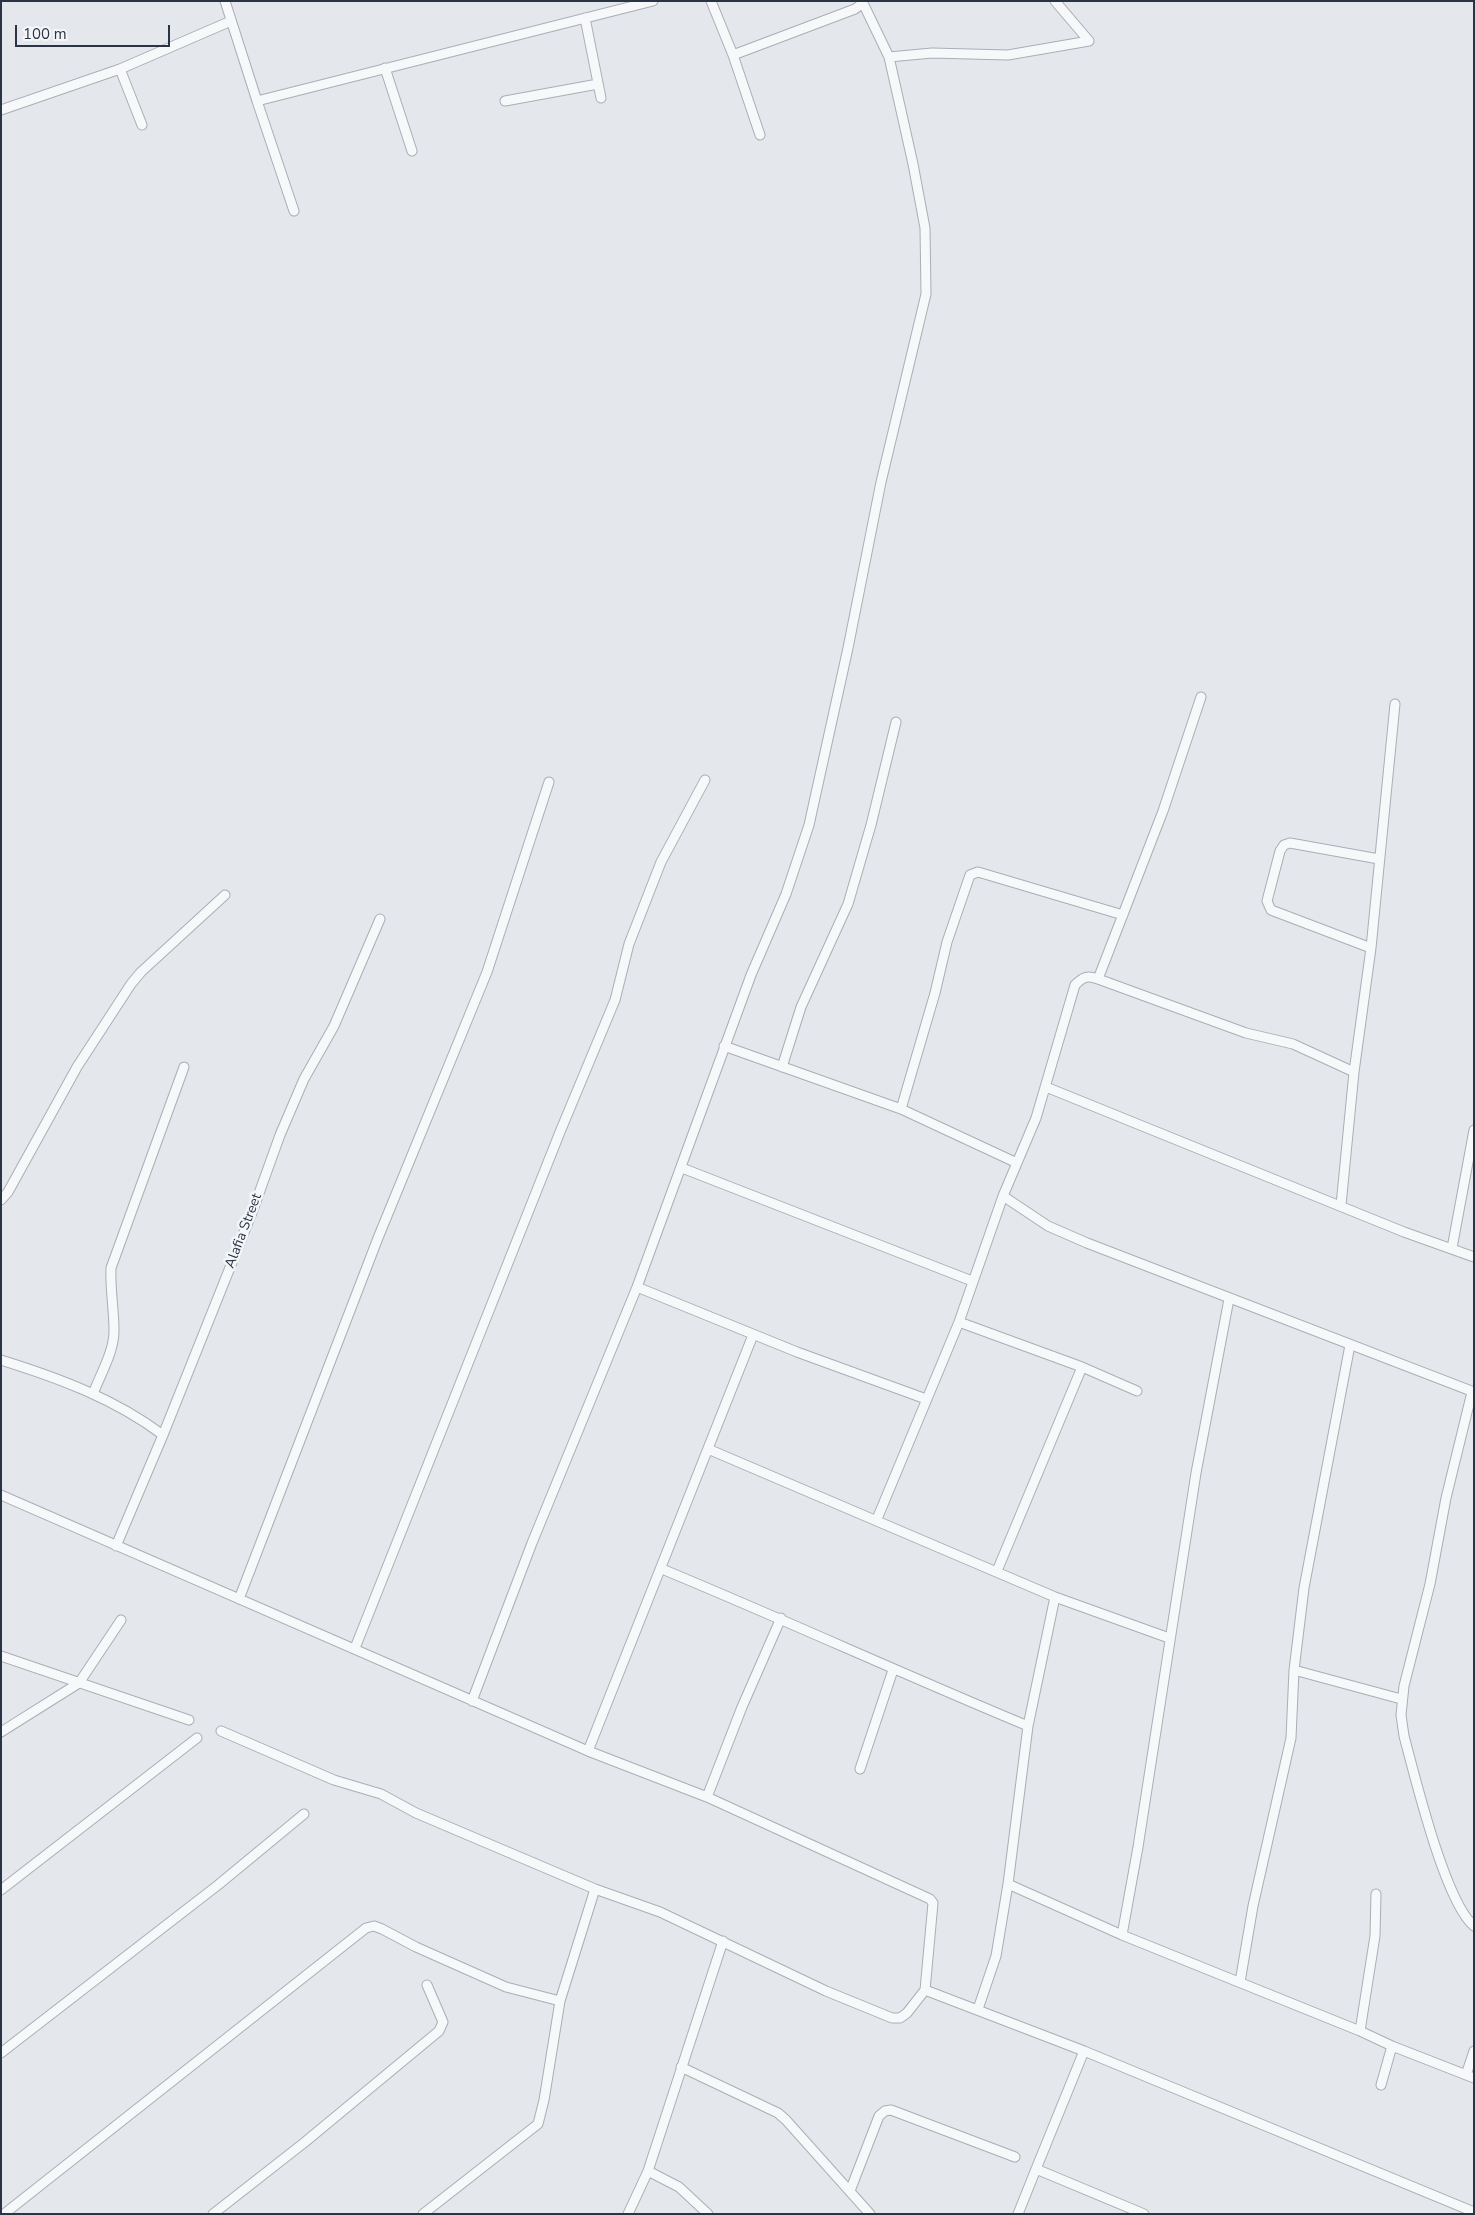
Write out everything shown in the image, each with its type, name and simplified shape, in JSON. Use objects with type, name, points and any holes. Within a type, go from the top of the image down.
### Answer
[{"type":"street","points":[[225,1],[294,211]]},
{"type":"street","points":[[257,101],[653,1]]},
{"type":"street","points":[[711,1],[760,135]]},
{"type":"street","points":[[889,57],[932,53],[1008,55],[1089,41],[1055,1]]},
{"type":"street","points":[[472,1701],[532,1543],[584,1418],[612,1343],[637,1286],[682,1168],[724,1046],[751,975],[786,894],[809,825],[841,682],[881,482],[926,294],[925,228],[913,164],[889,57],[862,2],[855,9],[732,55]]},
{"type":"street","points":[[585,18],[601,98]]},
{"type":"street","points":[[1,110],[120,69],[231,21]]},
{"type":"street","points":[[385,68],[412,151]]},
{"type":"street","points":[[120,69],[142,125]]},
{"type":"street","points":[[505,101],[598,84]]},
{"type":"street","points":[[1098,979],[1163,811],[1201,698]]},
{"type":"street","points":[[1341,1205],[1354,1072],[1371,948],[1378,859],[1395,704]]},
{"type":"street","points":[[782,1067],[802,1007],[848,904],[871,825],[896,722]]},
{"type":"street","points":[[355,1648],[560,1132],[615,1000],[629,944],[661,862],[705,780]]},
{"type":"street","points":[[238,1599],[378,1238],[487,972],[549,782]]},
{"type":"street","points":[[1371,948],[1271,910],[1267,901],[1280,851],[1284,845],[1290,843],[1378,859]]},
{"type":"street","points":[[902,1109],[947,942],[970,875],[978,872],[1123,915]]},
{"type":"street","points":[[1,1200],[8,1192],[77,1067],[131,984],[141,972],[225,895]]},
{"type":"street","name":"Alafia Street","points":[[116,1546],[163,1435],[253,1210],[280,1135],[304,1079],[334,1026],[380,919]]},
{"type":"street","points":[[877,1519],[958,1322],[1003,1196],[1036,1118],[1075,985],[1082,977],[1090,976],[1246,1033],[1293,1044],[1354,1072]]},
{"type":"street","points":[[724,1046],[902,1109],[1017,1163]]},
{"type":"street","points":[[93,1394],[112,1344],[114,1331],[110,1284],[111,1268],[184,1066]]},
{"type":"street","points":[[1046,1087],[1404,1232],[1474,1257]]},
{"type":"street","points":[[1452,1248],[1474,1130]]},
{"type":"street","points":[[682,1168],[972,1281]]},
{"type":"street","points":[[1003,1196],[1048,1226],[1229,1299],[1473,1392],[1446,1498],[1430,1584],[1401,1699],[1401,1715],[1404,1736],[1445,1873],[1460,1911],[1474,1926]]},
{"type":"street","points":[[637,1286],[753,1335],[926,1399]]},
{"type":"street","points":[[1122,1935],[1138,1847],[1196,1473],[1229,1299]]},
{"type":"street","points":[[958,1322],[1082,1367],[1137,1391]]},
{"type":"street","points":[[588,1751],[662,1569],[753,1335]]},
{"type":"street","points":[[1240,1982],[1253,1906],[1291,1738],[1294,1670],[1304,1588],[1350,1345]]},
{"type":"street","points":[[1,1360],[35,1370],[93,1394],[139,1417],[163,1435]]},
{"type":"street","points":[[997,1571],[1082,1367]]},
{"type":"street","points":[[708,1448],[1055,1596],[1169,1638]]},
{"type":"street","points":[[1,1495],[588,1751],[707,1797],[930,1900],[933,1903],[925,1990],[908,2013],[900,2018],[892,2018],[826,1991],[660,1912],[595,1889],[424,1817],[381,1794],[334,1780],[221,1731]]},
{"type":"street","points":[[662,1569],[781,1618],[893,1670],[1028,1726]]},
{"type":"street","points":[[978,2009],[996,1956],[1008,1884],[1028,1726],[1055,1596]]},
{"type":"street","points":[[707,1797],[742,1707],[781,1618]]},
{"type":"street","points":[[1,1732],[79,1683],[121,1620]]},
{"type":"street","points":[[1,1656],[189,1720]]},
{"type":"street","points":[[860,1770],[893,1670]]},
{"type":"street","points":[[1294,1670],[1401,1699]]},
{"type":"street","points":[[1,1890],[197,1738]]},
{"type":"street","points":[[1,2052],[218,1885],[304,1814]]},
{"type":"street","points":[[1008,1884],[1122,1935],[1470,2076],[1474,2051]]},
{"type":"street","points":[[422,2214],[538,2124],[544,2100],[560,2001],[595,1889]]},
{"type":"street","points":[[1360,2031],[1375,1936],[1376,1894]]},
{"type":"street","points":[[4,2214],[366,1928],[374,1926],[382,1929],[416,1947],[506,1987],[560,2001]]},
{"type":"street","points":[[628,2214],[648,2171],[723,1941]]},
{"type":"street","points":[[212,2214],[305,2142],[439,2031],[443,2022],[427,1985]]},
{"type":"street","points":[[925,1990],[1084,2051],[1474,2212]]},
{"type":"street","points":[[1381,2085],[1392,2046]]},
{"type":"street","points":[[1018,2214],[1084,2051]]},
{"type":"street","points":[[681,2067],[778,2112],[870,2214]]},
{"type":"street","points":[[850,2192],[879,2116],[885,2111],[891,2110],[1015,2157]]},
{"type":"street","points":[[1036,2169],[1144,2214]]},
{"type":"street","points":[[648,2171],[679,2187],[708,2214]]}]
